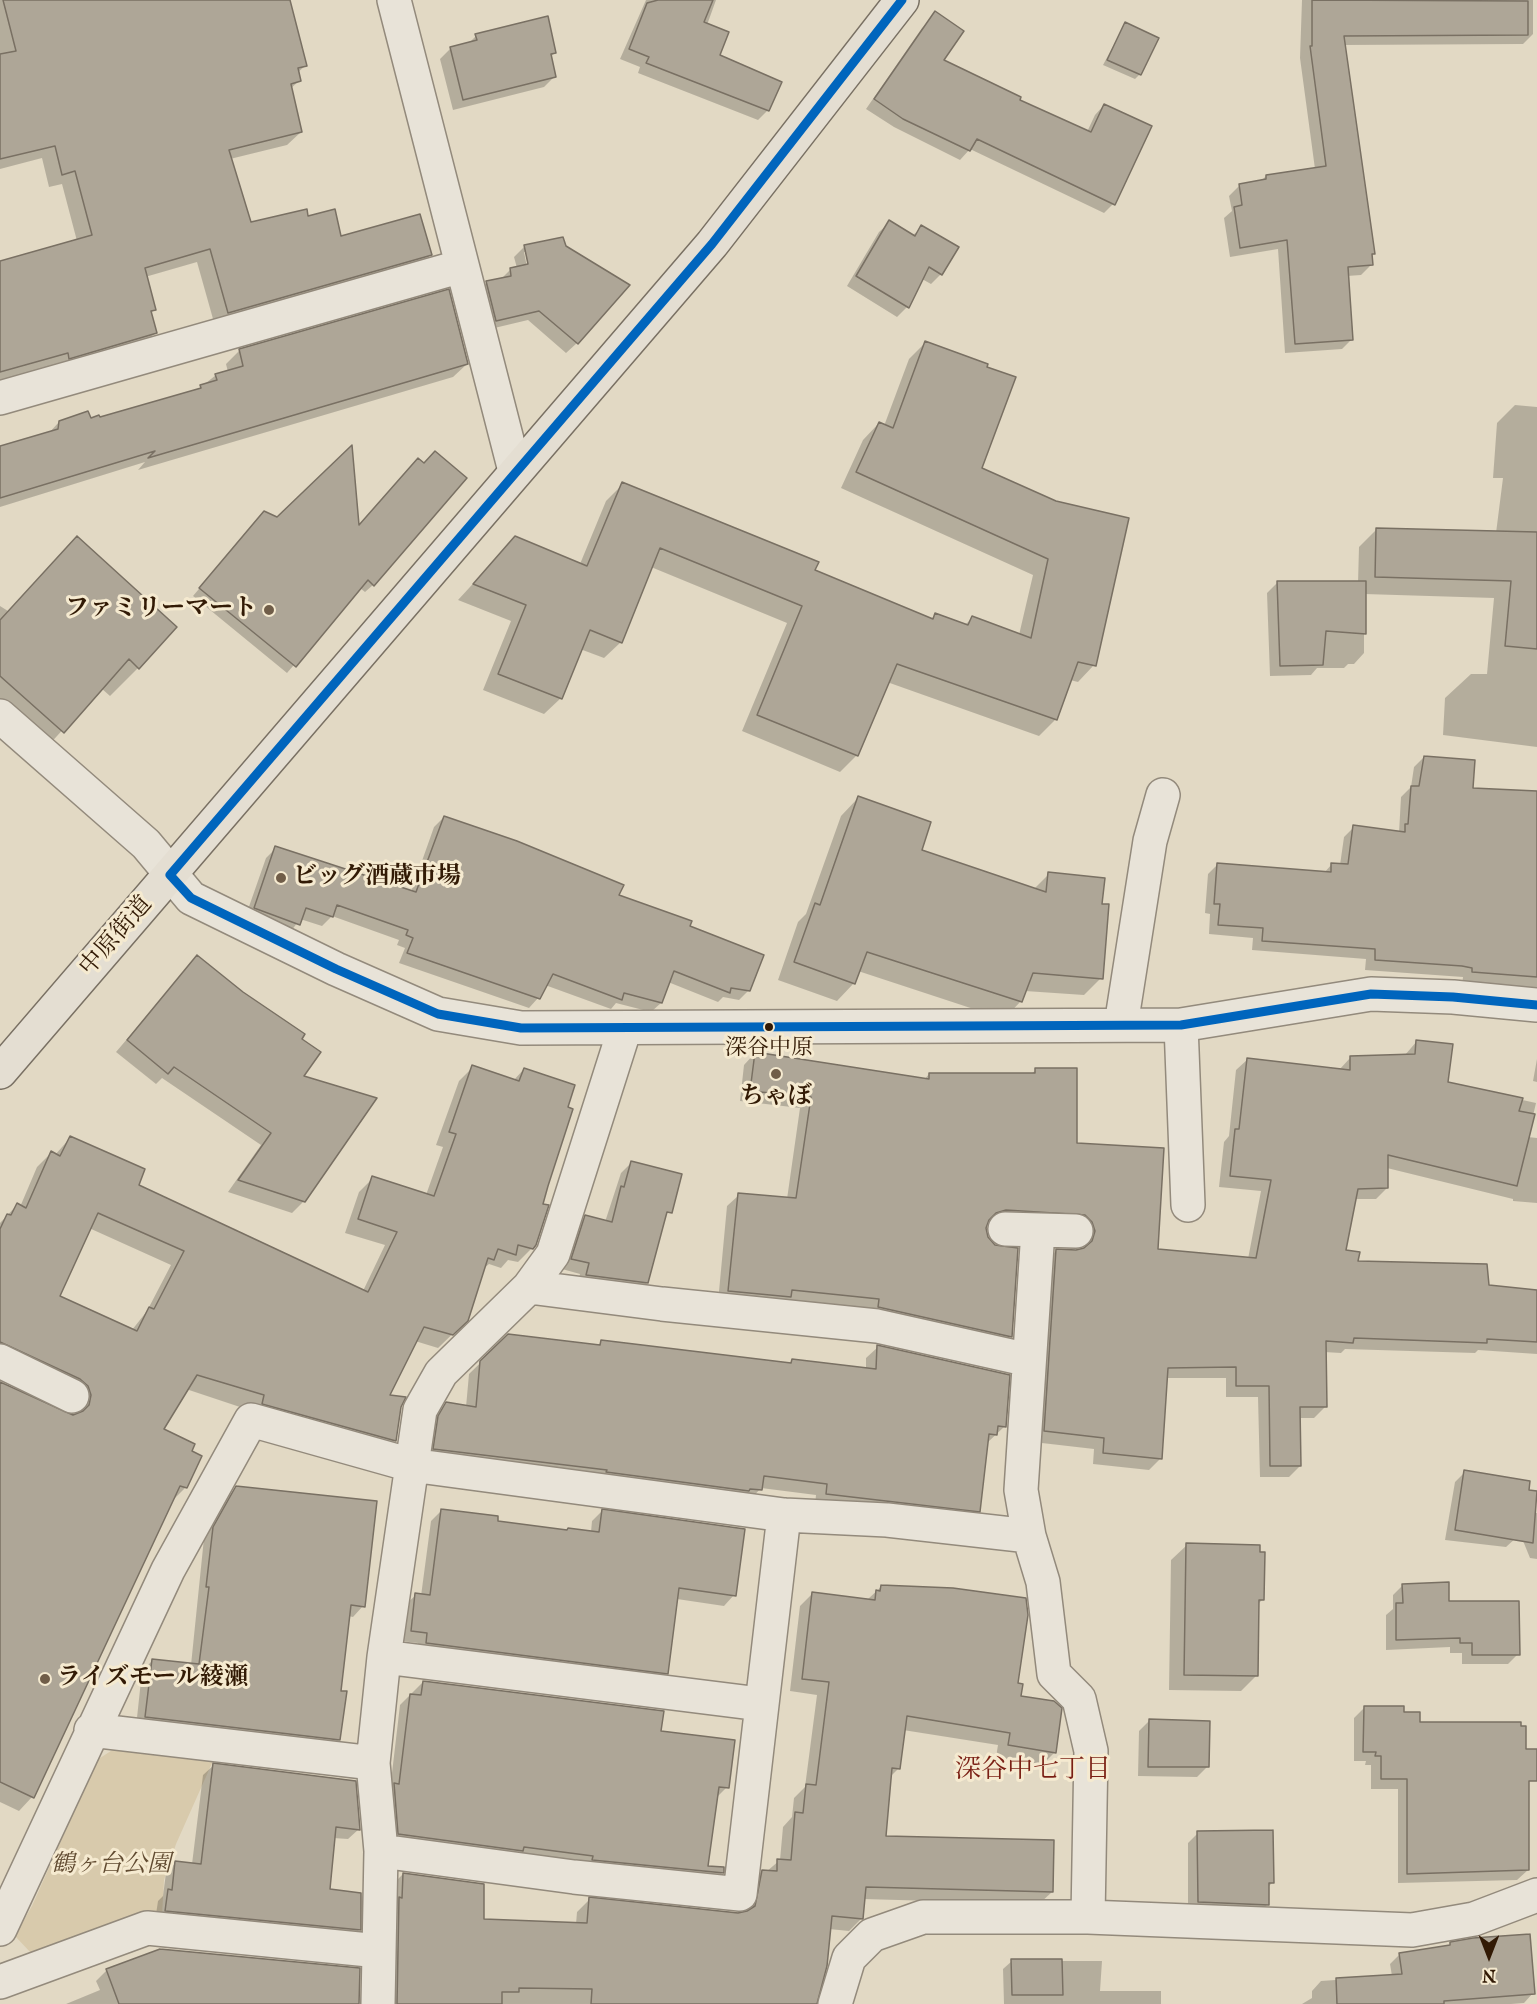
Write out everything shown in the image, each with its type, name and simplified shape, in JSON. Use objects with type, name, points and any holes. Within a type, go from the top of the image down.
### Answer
[{"type":"main road","name":"中原街道","points":[[0,1072],[712,243],[902,0]]},
{"type":"street","points":[[394,0],[515,471]]},
{"type":"street","points":[[0,398],[462,266]]},
{"type":"street","points":[[0,716],[146,844],[191,897],[336,969],[438,1014],[521,1028],[1181,1025],[1371,994],[1453,997],[1537,1005]]},
{"type":"street","points":[[1121,1025],[1150,841],[1163,795]]},
{"type":"street","points":[[1181,1025],[1188,1205]]},
{"type":"street","points":[[378,2004],[381,1851],[373,1763],[384,1657],[420,1410],[441,1373],[529,1287],[553,1254],[625,1028]]},
{"type":"street","points":[[1005,1229],[1076,1231]]},
{"type":"street","points":[[1038,1230],[1021,1490],[1029,1536],[1043,1582],[1054,1674],[1079,1699],[1091,1751],[1088,1917]]},
{"type":"street","points":[[529,1287],[662,1304],[877,1326],[1029,1360]]},
{"type":"street","points":[[0,1361],[72,1396]]},
{"type":"street","points":[[0,1929],[91,1730],[168,1570],[251,1420],[411,1465],[784,1515],[887,1520],[1029,1536]]},
{"type":"street","points":[[381,1851],[574,1877],[740,1894],[760,1704],[784,1515]]},
{"type":"street","points":[[384,1657],[760,1704]]},
{"type":"street","points":[[91,1730],[373,1763]]},
{"type":"street","points":[[835,2004],[849,1958],[872,1935],[923,1917],[1088,1917],[1412,1930],[1474,1920],[1537,1895]]},
{"type":"street","points":[[0,1982],[147,1928],[379,1951]]},
{"type":"green space","name":"鶴ヶ台公園","points":[[117,1747],[178,1758],[213,1761],[176,1844],[164,1880],[162,1917],[124,1921],[31,1953],[15,1936],[32,1906],[97,1760]]},
{"type":"building","points":[[3,0],[290,0],[307,66],[298,68],[301,81],[291,84],[302,132],[229,150],[251,222],[307,209],[308,216],[335,209],[341,236],[420,214],[432,255],[228,313],[210,249],[145,268],[156,310],[151,311],[157,333],[69,359],[68,353],[0,372],[0,261],[92,235],[75,171],[62,175],[55,146],[0,159],[0,54],[16,51]]},
{"type":"building","points":[[658,0],[713,0],[704,22],[729,32],[720,55],[782,82],[769,111],[646,63],[649,57],[629,49],[647,3]]},
{"type":"building","points":[[1312,0],[1528,1],[1528,35],[1344,36],[1375,254],[1372,254],[1373,265],[1348,267],[1353,340],[1295,344],[1287,240],[1240,248],[1234,207],[1242,205],[1239,184],[1266,179],[1266,175],[1326,166],[1310,46],[1312,46]]},
{"type":"building","points":[[935,11],[964,31],[944,60],[1021,97],[1020,100],[1091,132],[1104,104],[1152,126],[1115,205],[977,139],[970,151],[903,119],[874,99]]},
{"type":"building","points":[[548,16],[556,53],[551,54],[556,77],[463,100],[450,47],[477,40],[475,34]]},
{"type":"building","points":[[1125,22],[1159,38],[1141,75],[1107,60]]},
{"type":"building","points":[[889,220],[915,236],[921,225],[959,247],[942,275],[929,267],[909,308],[856,276]]},
{"type":"building","points":[[563,237],[566,246],[630,285],[578,344],[539,311],[496,321],[486,281],[511,276],[510,268],[528,264],[524,245]]},
{"type":"building","points":[[449,289],[468,364],[148,458],[155,451],[0,498],[0,446],[58,429],[59,421],[88,411],[91,418],[99,415],[100,417],[201,388],[200,385],[217,380],[215,374],[243,366],[239,349]]},
{"type":"building","points":[[925,341],[1016,377],[982,468],[1056,501],[1129,518],[1096,666],[1078,662],[1057,720],[897,664],[858,756],[757,715],[802,606],[660,548],[622,643],[590,630],[562,699],[498,674],[526,605],[473,584],[515,536],[587,566],[622,482],[819,562],[815,570],[933,619],[935,613],[968,625],[972,616],[1031,638],[1048,559],[856,472],[879,422],[893,428]]},
{"type":"building","points":[[352,445],[359,525],[418,458],[424,463],[435,451],[467,478],[374,586],[368,580],[296,667],[199,588],[264,511],[277,517]]},
{"type":"building","points":[[1376,528],[1537,532],[1537,649],[1505,646],[1511,581],[1375,577]]},
{"type":"building","points":[[77,536],[177,627],[139,669],[129,659],[64,733],[0,676],[0,620]]},
{"type":"building","points":[[1277,581],[1366,581],[1366,634],[1326,631],[1323,665],[1280,666]]},
{"type":"building","points":[[1424,756],[1475,760],[1473,788],[1537,791],[1537,977],[1472,972],[1472,968],[1462,966],[1375,960],[1375,949],[1262,941],[1263,928],[1218,925],[1220,904],[1214,904],[1217,863],[1331,872],[1331,863],[1348,864],[1353,825],[1405,832],[1405,824],[1408,824],[1411,786],[1419,786]]},
{"type":"building","points":[[858,796],[931,822],[922,850],[1046,892],[1048,872],[1105,878],[1102,904],[1109,904],[1103,979],[1033,973],[1022,1002],[867,952],[855,984],[794,962],[815,903],[820,905]]},
{"type":"building","points":[[444,816],[517,841],[624,885],[619,895],[692,921],[690,926],[764,955],[750,991],[731,988],[730,993],[674,971],[662,1003],[624,993],[622,1000],[553,974],[540,999],[407,953],[413,938],[406,935],[408,930],[337,905],[333,917],[306,908],[300,925],[254,908],[275,846],[416,892]]},
{"type":"building","points":[[197,955],[243,992],[305,1034],[302,1039],[321,1052],[304,1076],[377,1098],[305,1202],[238,1180],[271,1133],[174,1067],[168,1074],[127,1040]]},
{"type":"building","points":[[1416,1040],[1453,1044],[1448,1082],[1523,1098],[1519,1111],[1535,1114],[1517,1186],[1388,1155],[1388,1188],[1358,1189],[1346,1250],[1360,1252],[1358,1261],[1487,1264],[1489,1285],[1537,1290],[1537,1342],[1487,1339],[1487,1343],[1354,1338],[1353,1343],[1326,1341],[1327,1407],[1300,1407],[1301,1466],[1270,1466],[1269,1386],[1236,1386],[1236,1367],[1168,1368],[1162,1459],[1103,1453],[1104,1438],[1044,1431],[1056,1249],[1076,1250],[1084,1248],[1092,1241],[1095,1231],[1092,1222],[1085,1215],[1006,1210],[996,1213],[989,1220],[986,1228],[988,1237],[995,1245],[1018,1248],[1012,1337],[878,1307],[879,1299],[792,1290],[791,1297],[728,1291],[738,1193],[796,1198],[811,1097],[750,1091],[755,1052],[929,1079],[929,1073],[1035,1073],[1035,1068],[1077,1068],[1077,1143],[1164,1148],[1158,1249],[1256,1258],[1271,1180],[1230,1176],[1235,1129],[1239,1129],[1247,1058],[1350,1070],[1350,1056],[1415,1054]]},
{"type":"building","points":[[472,1065],[519,1081],[524,1068],[575,1085],[568,1107],[573,1109],[543,1204],[549,1205],[536,1245],[533,1249],[518,1245],[516,1255],[498,1249],[494,1260],[488,1258],[468,1321],[453,1335],[424,1327],[390,1395],[406,1397],[401,1407],[396,1441],[262,1404],[264,1395],[197,1375],[164,1429],[195,1444],[192,1451],[202,1456],[187,1488],[180,1486],[34,1798],[0,1782],[0,1382],[73,1415],[83,1411],[89,1405],[91,1395],[88,1386],[80,1379],[0,1342],[0,1229],[7,1214],[11,1215],[17,1203],[26,1208],[51,1151],[60,1156],[70,1136],[145,1169],[139,1185],[368,1292],[397,1232],[358,1219],[372,1176],[434,1196],[456,1134],[449,1132]],"holes":[[[98,1213],[184,1251],[154,1309],[149,1307],[137,1331],[60,1296]]]},
{"type":"building","points":[[631,1161],[682,1174],[672,1213],[667,1212],[648,1283],[586,1275],[589,1263],[571,1259],[585,1215],[612,1222],[621,1186],[624,1187]]},
{"type":"building","points":[[508,1334],[600,1345],[601,1340],[791,1363],[792,1359],[876,1369],[877,1345],[1010,1375],[1006,1427],[998,1426],[997,1435],[989,1434],[980,1512],[826,1494],[827,1484],[764,1476],[762,1490],[750,1489],[749,1491],[606,1472],[607,1470],[433,1449],[438,1416],[446,1402],[476,1407],[480,1361]]},
{"type":"building","points":[[1464,1470],[1530,1481],[1529,1490],[1537,1491],[1533,1543],[1455,1530]]},
{"type":"building","points":[[236,1486],[377,1501],[365,1607],[351,1605],[341,1691],[347,1691],[340,1740],[145,1717],[152,1659],[199,1664],[209,1587],[206,1587],[213,1527]]},
{"type":"building","points":[[441,1509],[498,1516],[498,1521],[567,1530],[568,1528],[599,1532],[602,1509],[745,1529],[736,1596],[679,1588],[668,1674],[426,1643],[427,1633],[411,1631],[415,1593],[430,1595]]},
{"type":"building","points":[[1186,1543],[1260,1545],[1260,1552],[1265,1552],[1264,1600],[1259,1600],[1258,1676],[1184,1675]]},
{"type":"building","points":[[1449,1582],[1449,1601],[1519,1601],[1520,1655],[1472,1655],[1472,1643],[1460,1643],[1460,1638],[1396,1640],[1396,1603],[1403,1603],[1402,1584]]},
{"type":"building","points":[[881,1585],[953,1588],[1026,1598],[1028,1615],[1018,1683],[1023,1684],[1021,1696],[1054,1701],[1062,1708],[1056,1753],[1008,1745],[1010,1733],[907,1716],[900,1769],[892,1768],[886,1836],[1054,1840],[1053,1892],[866,1887],[863,1919],[832,1916],[827,1966],[817,2004],[591,2004],[592,1989],[519,1988],[519,1992],[502,1992],[502,2004],[397,2004],[399,1897],[402,1898],[403,1873],[484,1884],[484,1919],[587,1923],[589,1897],[738,1913],[755,1906],[762,1870],[777,1871],[777,1859],[791,1860],[795,1812],[803,1813],[806,1784],[816,1785],[829,1682],[802,1679],[812,1592],[875,1600],[876,1590],[880,1591]]},
{"type":"building","points":[[423,1681],[664,1711],[661,1731],[735,1740],[729,1788],[719,1787],[708,1866],[724,1867],[724,1873],[592,1860],[593,1856],[524,1847],[523,1851],[398,1834],[394,1783],[399,1784],[410,1694],[421,1695]]},
{"type":"building","points":[[1364,1706],[1404,1706],[1404,1712],[1420,1712],[1420,1722],[1521,1722],[1521,1726],[1526,1726],[1526,1749],[1537,1749],[1537,1781],[1529,1781],[1529,1870],[1407,1874],[1407,1779],[1381,1779],[1381,1756],[1375,1756],[1376,1752],[1363,1752]]},
{"type":"building","points":[[1149,1719],[1210,1721],[1209,1767],[1148,1767]]},
{"type":"building","points":[[213,1763],[356,1781],[360,1830],[336,1827],[330,1889],[361,1893],[361,1930],[165,1911],[168,1889],[172,1890],[175,1861],[201,1864]]},
{"type":"building","points":[[1273,1830],[1274,1883],[1269,1883],[1269,1905],[1198,1902],[1197,1831]]},
{"type":"building","points":[[1530,1934],[1535,1994],[1444,2001],[1444,2004],[1337,2004],[1336,1978],[1402,1974],[1399,1953],[1450,1945],[1450,1942],[1473,1938]]},
{"type":"building","points":[[160,1949],[360,1968],[359,2004],[119,2004],[106,1969]]},
{"type":"building","points":[[1011,1959],[1062,1959],[1063,1995],[1012,1995]]},
{"type":"transit line","points":[[902,0],[712,244],[170,875],[191,898],[336,969],[438,1014],[521,1028],[1181,1025],[1371,994],[1453,997],[1537,1005]]},
{"type":"place","name":"ファミリーマート","points":[[269,610]]},
{"type":"place","name":"ビッグ酒蔵市場","points":[[281,878]]},
{"type":"place","name":"深谷中原","points":[[769,1027]]},
{"type":"place","name":"ちゃぼ","points":[[776,1074]]},
{"type":"place","name":"ライズモール綾瀬","points":[[45,1679]]},
{"type":"district","name":"深谷中七丁目","points":[[1033,1772]]}]
